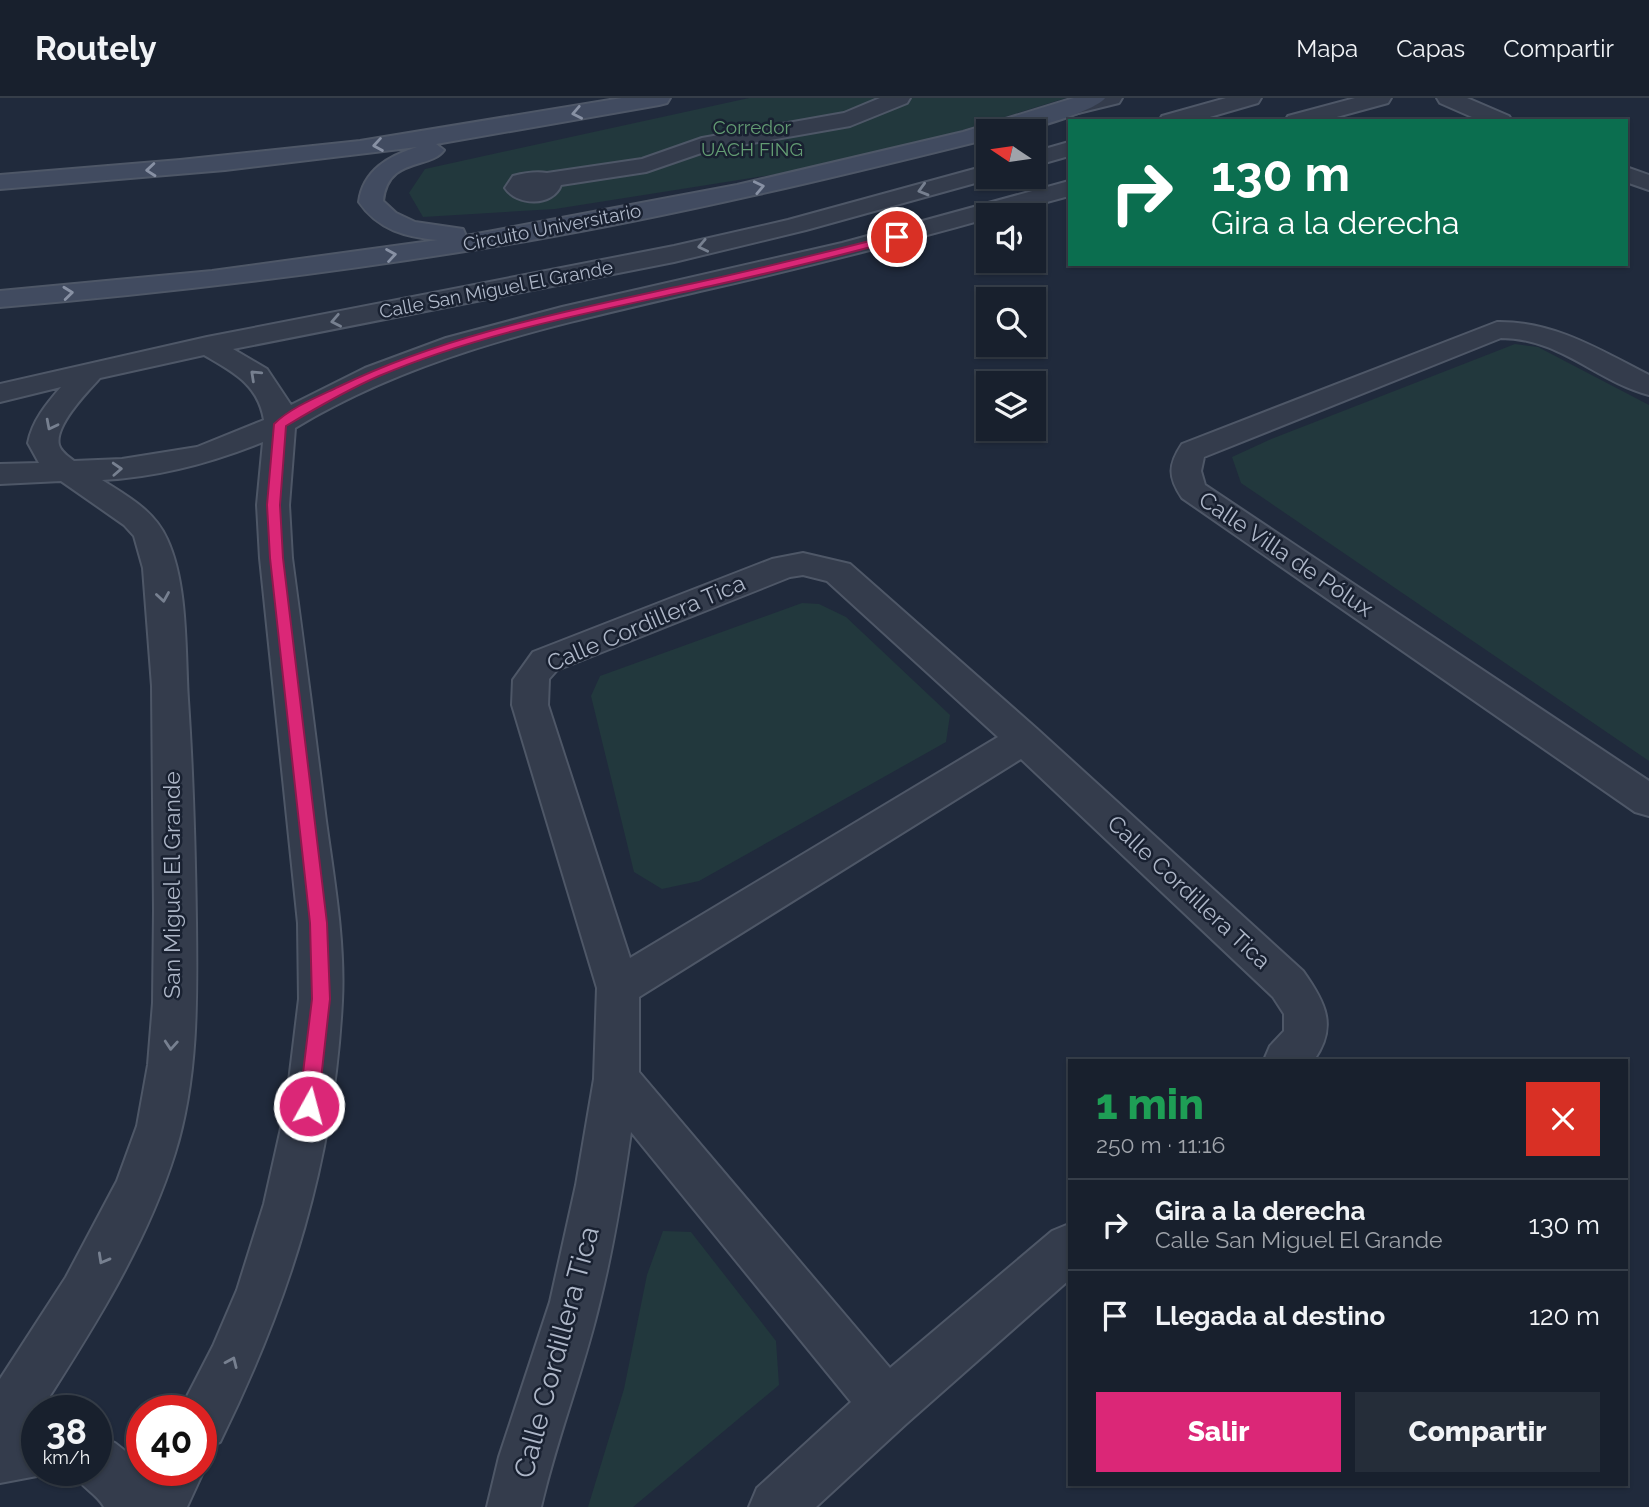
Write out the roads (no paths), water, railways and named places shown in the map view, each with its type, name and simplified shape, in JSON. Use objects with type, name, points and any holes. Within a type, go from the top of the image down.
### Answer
[{"type":"main road","points":[[0,182],[153,170],[322,152],[542,120],[659,98]]},
{"type":"main road","name":"Circuito Universitario","points":[[0,299],[319,266],[500,238],[785,181],[1070,108],[1094,98]]},
{"type":"main road","points":[[500,238],[428,231],[387,221],[371,202],[371,191],[379,177],[403,160],[542,120]]},
{"type":"street","points":[[547,180],[646,164],[702,145],[850,119],[899,98]]},
{"type":"street","points":[[1070,108],[1111,98]]},
{"type":"street","points":[[1177,119],[1250,98]]},
{"type":"street","points":[[1303,119],[1380,98]]},
{"type":"street","points":[[1448,98],[1496,119]]},
{"type":"street","points":[[1046,156],[1068,149]]},
{"type":"street","points":[[1628,175],[1649,183]]},
{"type":"street","name":"Calle San Miguel El Grande","points":[[0,393],[207,345],[439,301],[704,246],[818,219],[976,176]]},
{"type":"street","name":"Calle San Miguel El Grande","points":[[0,474],[122,469],[204,456],[280,424],[322,399],[375,374],[456,344],[562,315],[788,265],[1068,188]]},
{"type":"street","name":"Calle Villa de Pólux","points":[[1649,387],[1546,335],[1513,328],[1497,330],[1193,452],[1184,464],[1184,476],[1192,491],[1649,801]]},
{"type":"street","points":[[207,345],[244,364],[257,375],[276,404],[280,424],[273,505],[276,558],[319,923],[321,999],[309,1106],[288,1204],[261,1292],[215,1395]]},
{"type":"street","name":"San Miguel El Grande","points":[[0,1426],[90,1283],[124,1223],[151,1153],[168,1080],[175,981],[175,837],[166,622],[155,547],[144,525],[125,508],[66,470],[47,453],[43,442],[57,413],[91,370]]},
{"type":"street","name":"Calle Cordillera Tica","points":[[514,1507],[526,1457],[575,1302],[600,1185],[617,1079],[618,988],[527,688],[532,673],[545,661],[784,566],[821,566],[838,572],[1024,739],[1288,984],[1304,1006],[1307,1028],[1299,1049],[1287,1059]]},
{"type":"street","points":[[618,988],[1024,739]]},
{"type":"street","points":[[617,1079],[887,1405]]},
{"type":"street","points":[[776,1507],[887,1405],[1068,1249]]},
{"type":"street","points":[[0,1456],[21,1452]]},
{"type":"street","points":[[112,1475],[119,1480],[135,1507]]},
{"type":"street","points":[[158,1507],[169,1486]]},
{"type":"park label","name":"Corredor UACH FING","points":[[752,138]]}]
